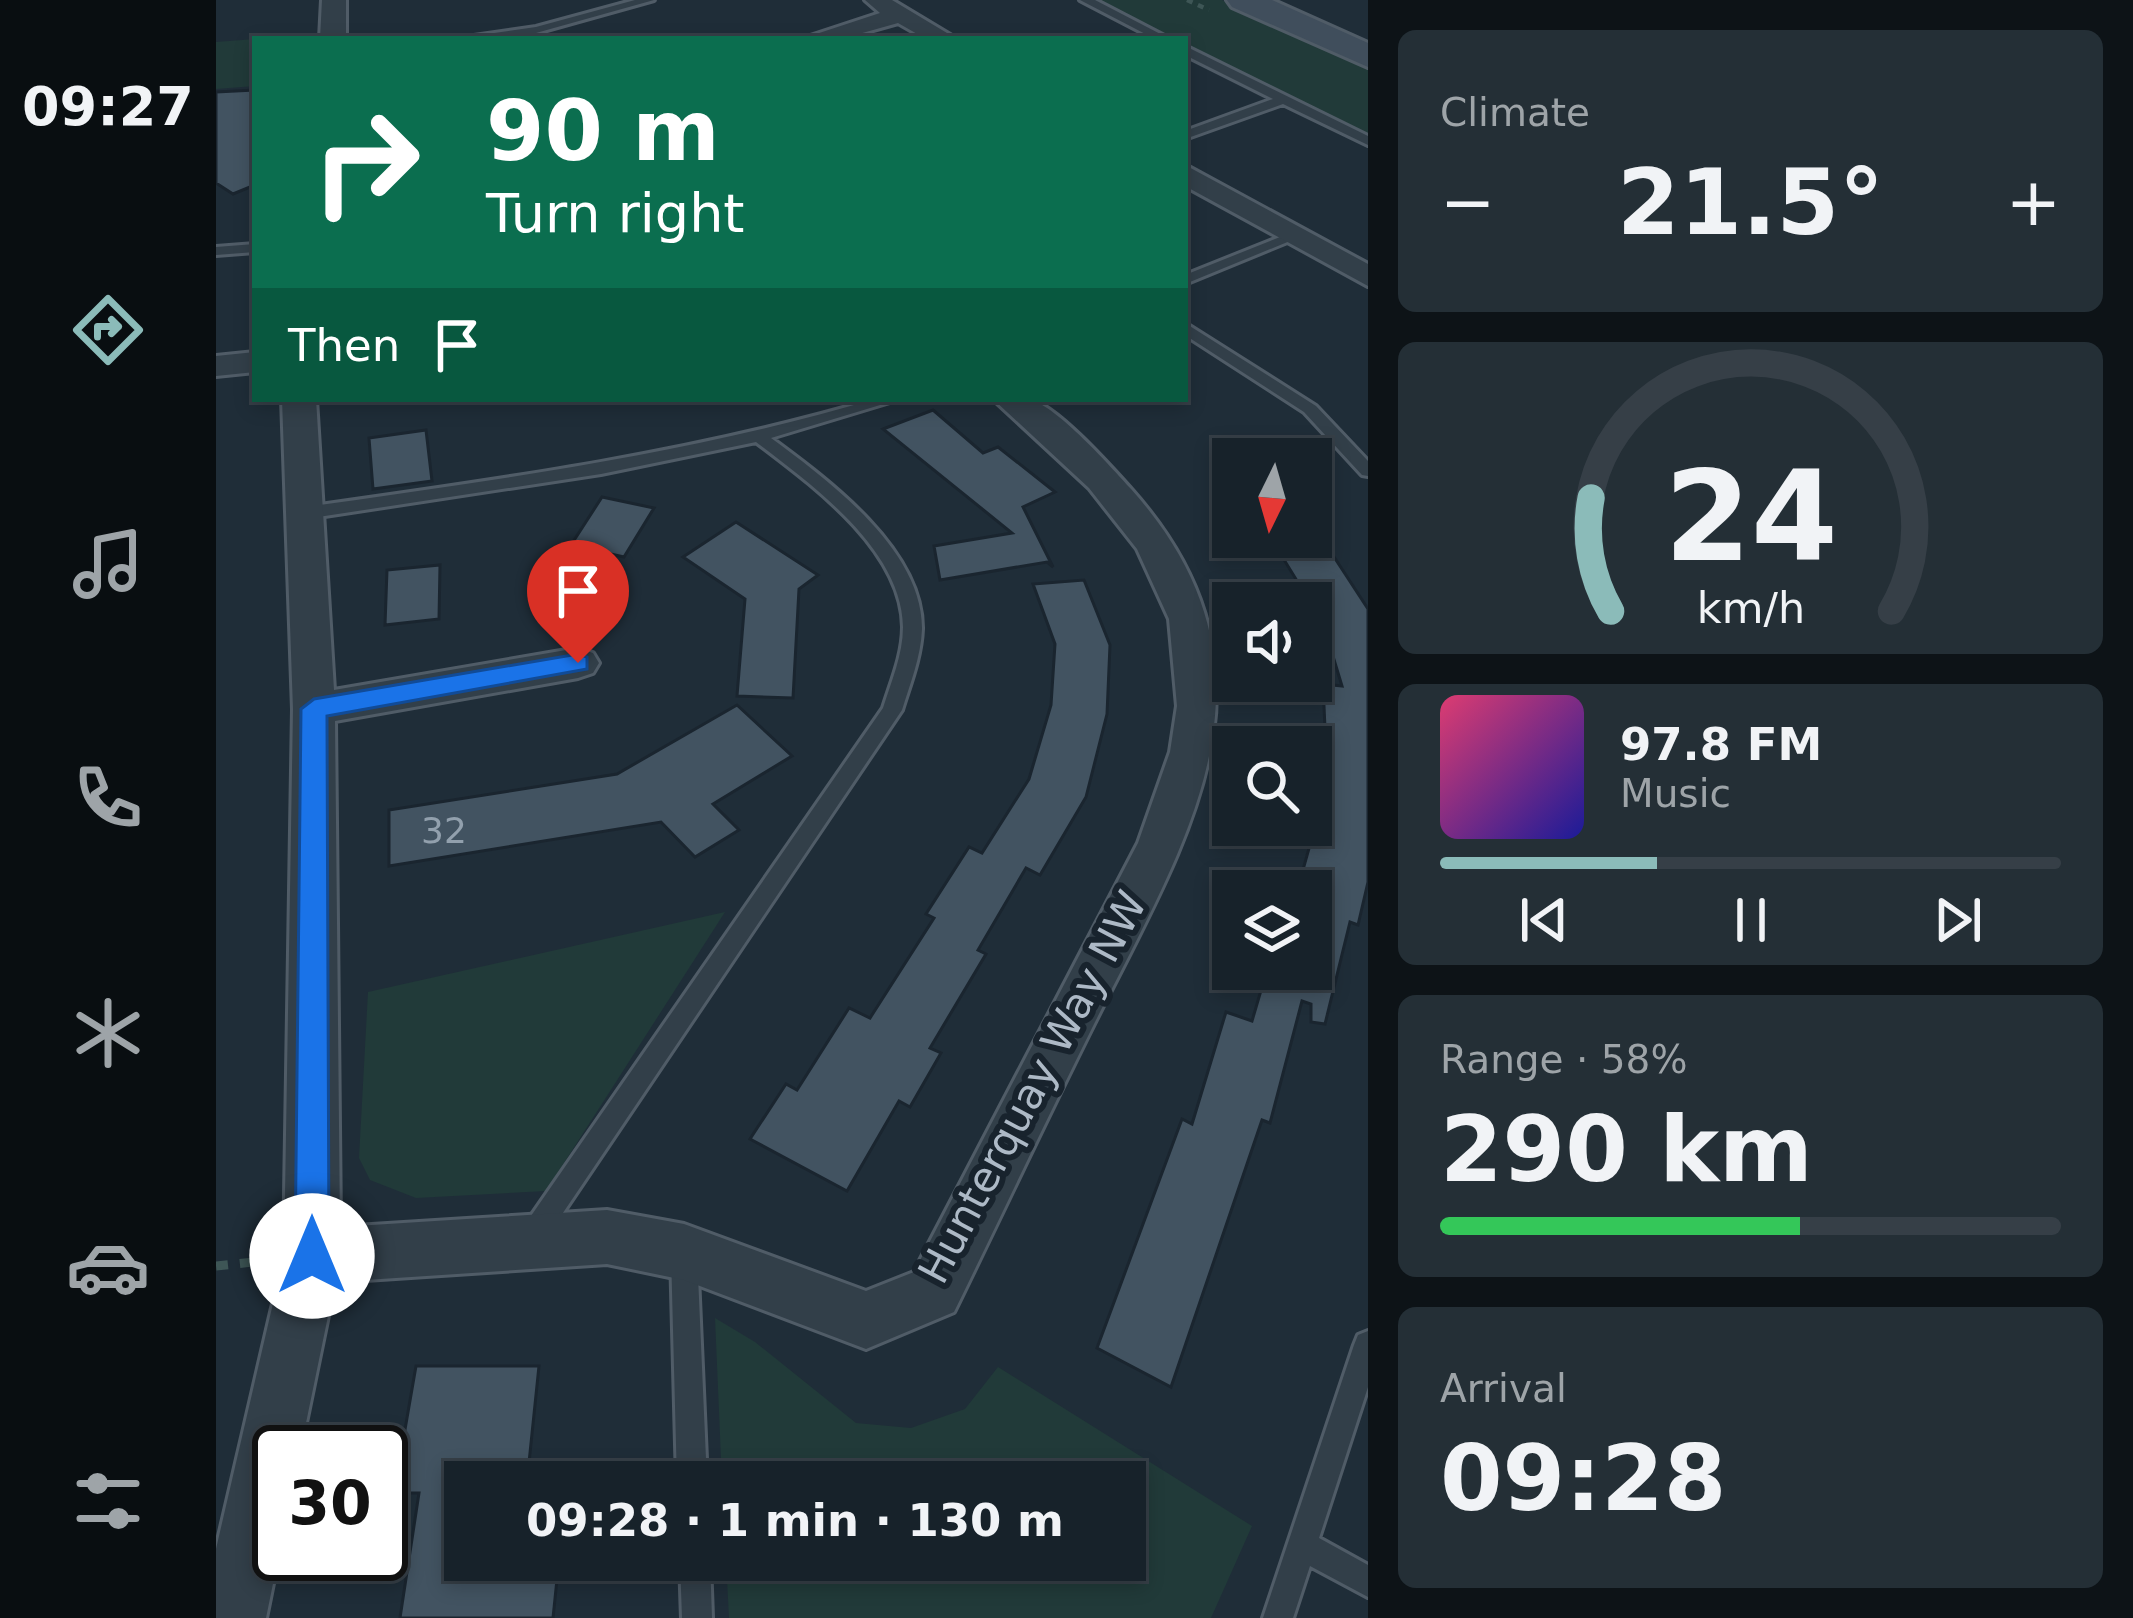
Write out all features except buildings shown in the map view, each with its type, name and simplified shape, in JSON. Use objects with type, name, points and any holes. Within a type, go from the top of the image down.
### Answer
[{"type":"main road","points":[[1244,0],[1368,56]]},
{"type":"main road","points":[[1305,0],[1368,28]]},
{"type":"street","points":[[333,36],[334,0]]},
{"type":"street","points":[[873,0],[938,36]]},
{"type":"street","points":[[825,36],[899,15]]},
{"type":"street","points":[[1188,176],[1368,277]]},
{"type":"street","points":[[216,366],[252,362]]},
{"type":"street","points":[[233,1618],[312,1256],[314,709],[299,402]]},
{"type":"street","name":"Hunterquay Way NW","points":[[312,1256],[608,1237],[684,1252],[866,1320],[934,1292],[1166,828],[1197,728],[1197,656],[1175,590],[1127,503],[1013,402]]},
{"type":"street","points":[[314,709],[578,663]]},
{"type":"lane","points":[[485,36],[536,30],[648,0]]},
{"type":"lane","points":[[1086,0],[1158,36]]},
{"type":"lane","points":[[1188,52],[1368,141]]},
{"type":"lane","points":[[1188,134],[1284,100]]},
{"type":"lane","points":[[1188,279],[1294,236]]},
{"type":"lane","points":[[216,251],[252,248]]},
{"type":"lane","points":[[1188,330],[1310,409],[1368,471]]},
{"type":"lane","points":[[304,513],[580,473],[760,438],[882,402]]},
{"type":"lane","points":[[528,1243],[892,710],[909,654],[911,611],[888,560],[846,511],[760,438]]},
{"type":"lane","points":[[684,1252],[691,1461]]},
{"type":"lane","points":[[1278,1618],[1368,1345]]},
{"type":"lane","points":[[1301,1544],[1368,1582]]},
{"type":"lane","points":[[696,1581],[698,1618]]},
{"type":"green space","points":[[1094,0],[1222,0],[1368,68],[1368,135],[1188,46],[1188,36],[1167,36]]},
{"type":"green space","points":[[252,39],[252,86],[216,89],[216,42]]},
{"type":"green space","points":[[725,912],[546,1191],[416,1198],[370,1180],[359,1158],[368,992]]},
{"type":"green space","points":[[715,1318],[755,1342],[856,1423],[911,1428],[965,1409],[998,1367],[1252,1526],[1211,1618],[729,1618],[727,1581],[1146,1581],[1146,1461],[721,1461]]},
{"type":"route","points":[[312,1256],[314,709],[578,663]]}]
